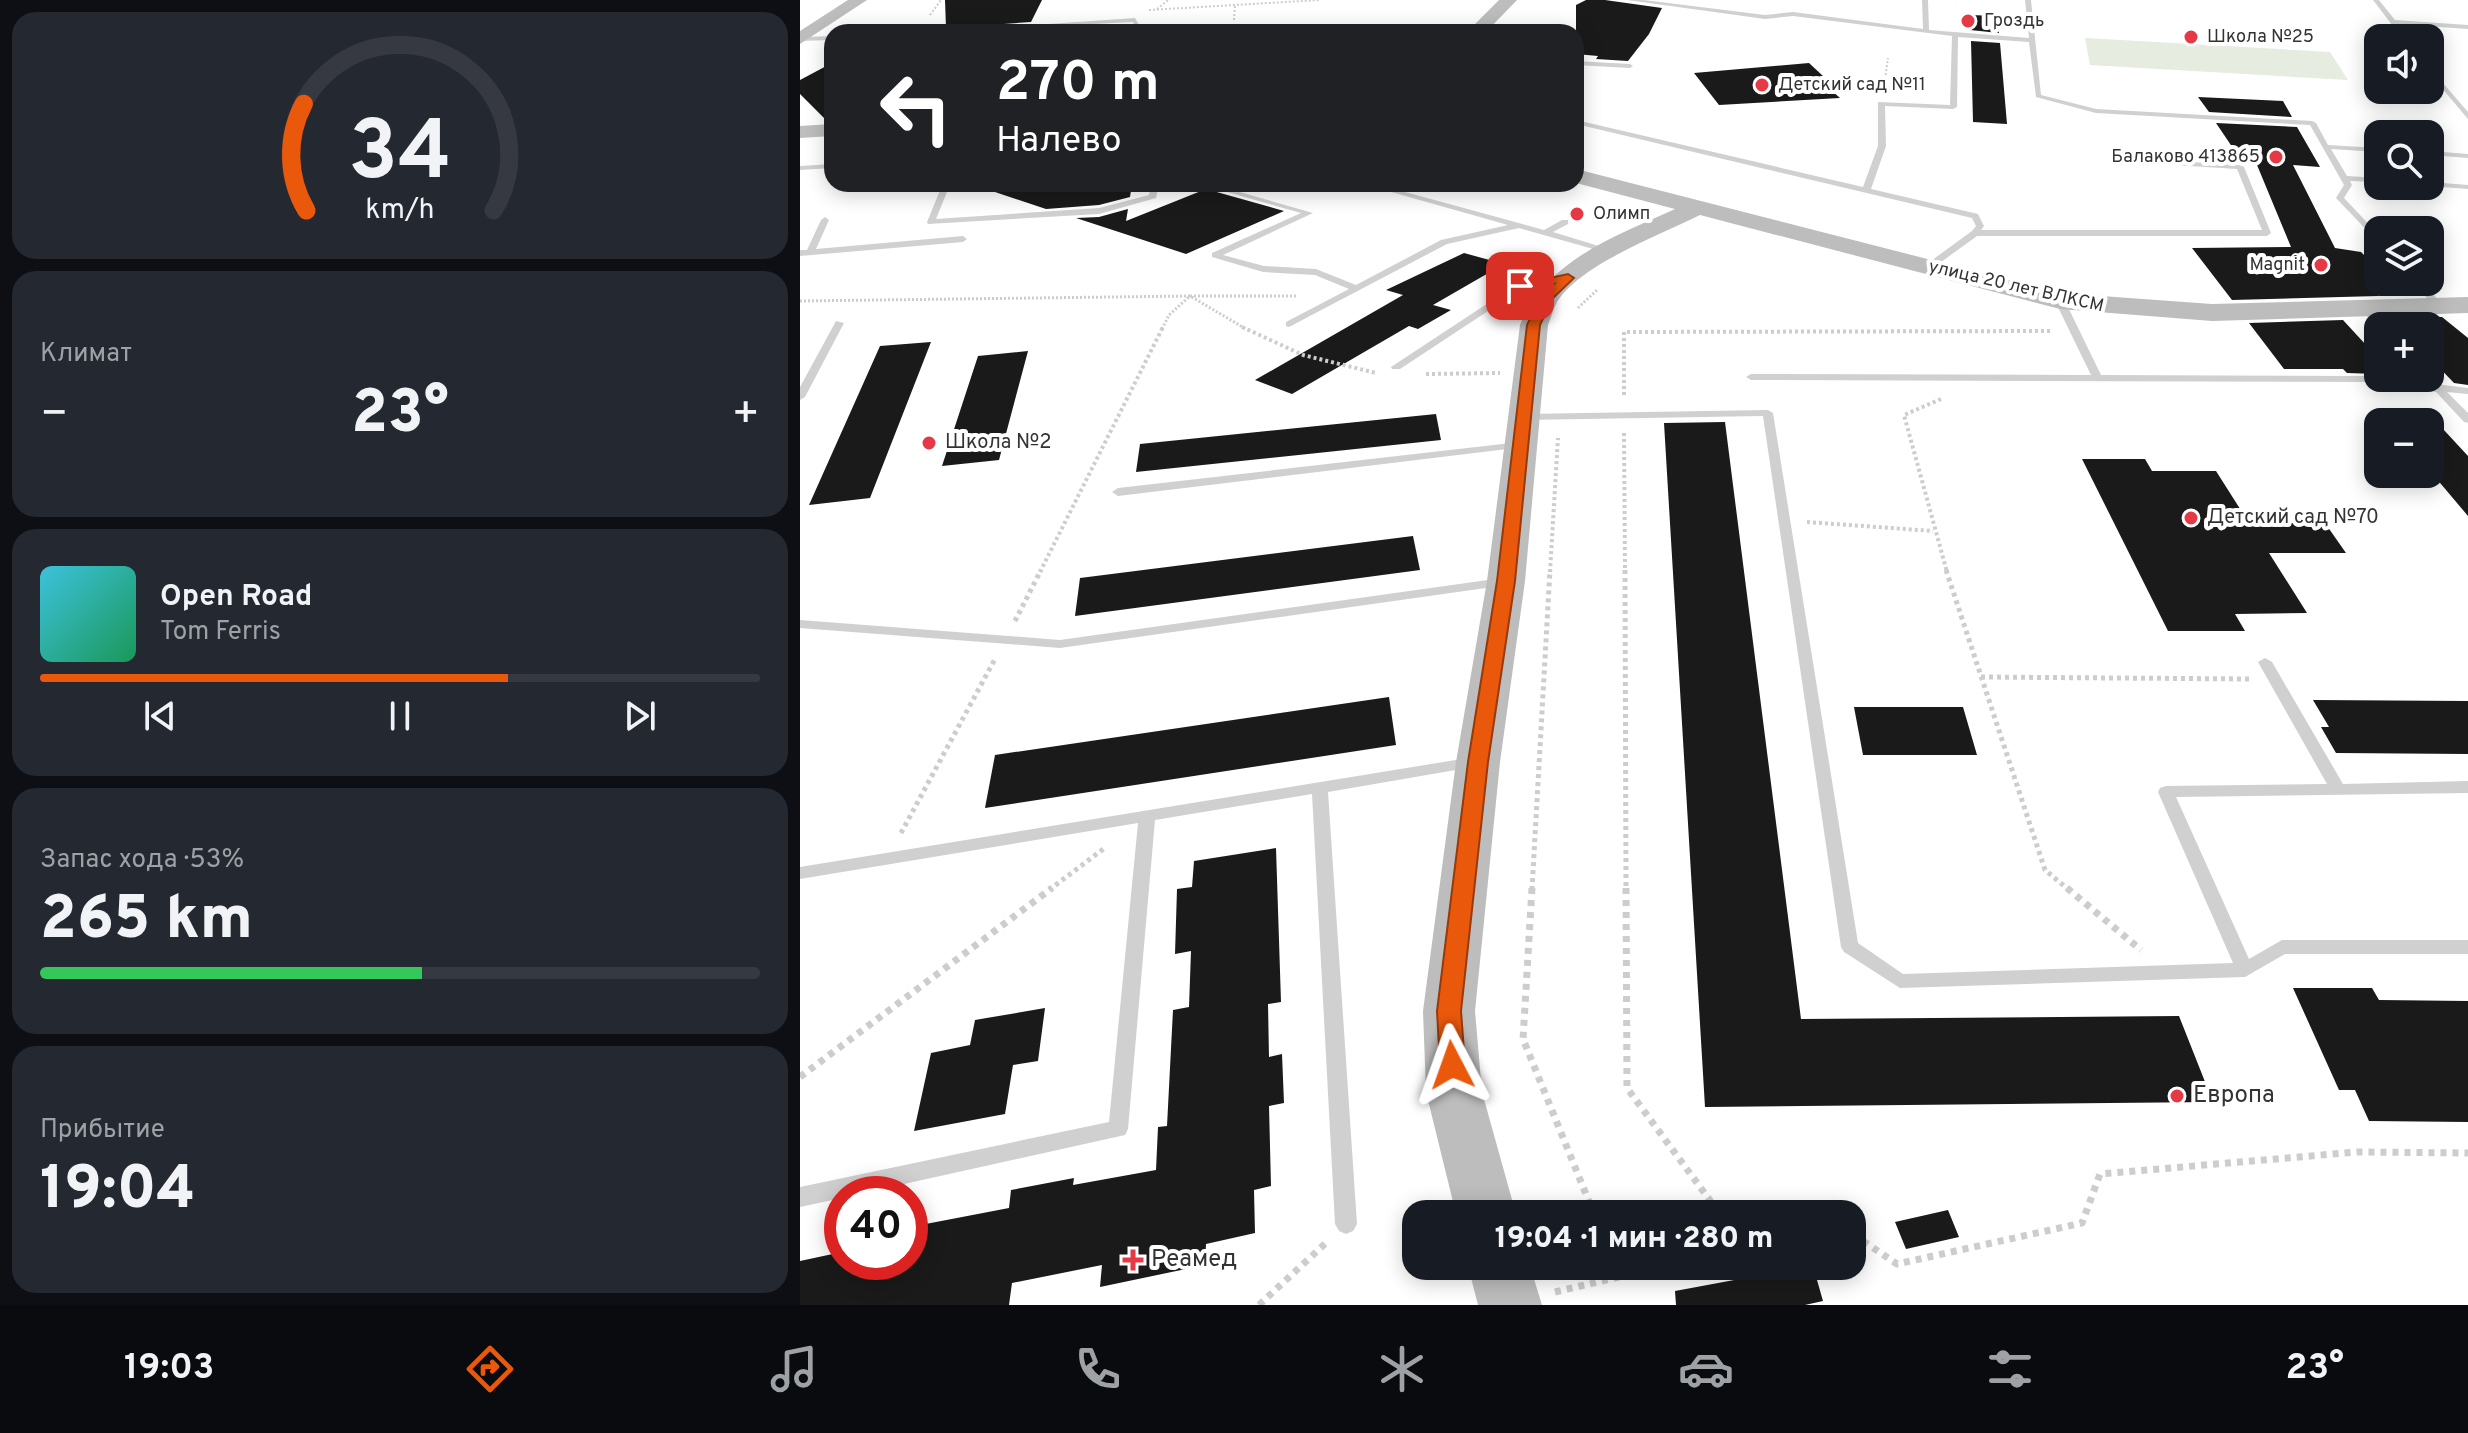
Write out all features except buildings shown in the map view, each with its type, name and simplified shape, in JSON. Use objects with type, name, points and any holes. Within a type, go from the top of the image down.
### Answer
[{"type":"street","points":[[800,39],[859,0]]},
{"type":"street","points":[[1484,24],[1509,0]]},
{"type":"street","points":[[800,132],[824,130]]},
{"type":"street","name":"улица 20 лет ВЛКСМ","points":[[1584,178],[2060,301],[2162,312],[2364,318]]},
{"type":"street","points":[[1482,1200],[1454,1092],[1449,1011],[1478,762],[1506,581],[1535,426],[1529,373],[1534,325],[1546,297],[1587,283],[1696,208]]},
{"type":"street","name":"улица 20 лет ВЛКСМ","points":[[2406,312],[2468,305]]},
{"type":"lane","points":[[1630,0],[1765,17],[1793,14],[1955,36],[2032,40]]},
{"type":"lane","points":[[1925,0],[1926,32]]},
{"type":"lane","points":[[2028,0],[2038,96],[2096,111],[2312,123],[2348,185],[2340,198],[2364,224]]},
{"type":"lane","points":[[2376,0],[2392,22],[2468,27]]},
{"type":"lane","points":[[1069,24],[1135,20],[1137,24]]},
{"type":"lane","points":[[1866,190],[1882,146],[1881,104],[1953,107],[1955,36]]},
{"type":"lane","points":[[800,39],[824,38]]},
{"type":"lane","points":[[1584,63],[1630,66]]},
{"type":"lane","points":[[2444,87],[2468,117]]},
{"type":"lane","points":[[1584,124],[1975,216],[1980,226],[1975,233],[1927,268]]},
{"type":"lane","points":[[2328,147],[2364,149]]},
{"type":"lane","points":[[2444,154],[2468,156]]},
{"type":"lane","points":[[1975,233],[2267,233],[2240,167],[2127,160]]},
{"type":"lane","points":[[800,168],[824,166]]},
{"type":"lane","points":[[2344,178],[2364,179]]},
{"type":"lane","points":[[2444,185],[2468,187]]},
{"type":"lane","points":[[943,192],[931,222],[1106,210],[1153,196],[1154,192]]},
{"type":"lane","points":[[1232,192],[1309,213],[1215,255],[1263,269],[1316,272],[1356,288]]},
{"type":"lane","points":[[1397,192],[1545,233],[1587,283]]},
{"type":"lane","points":[[805,252],[825,220]]},
{"type":"lane","points":[[1545,233],[1565,222]]},
{"type":"lane","points":[[1289,324],[1444,242],[1522,225]]},
{"type":"lane","points":[[805,252],[963,239]]},
{"type":"lane","points":[[1396,367],[1520,286],[1587,283]]},
{"type":"lane","points":[[2430,296],[2439,306]]},
{"type":"lane","points":[[2060,301],[2098,379]]},
{"type":"lane","points":[[800,397],[839,323]]},
{"type":"lane","points":[[1751,377],[2364,379]]},
{"type":"lane","points":[[2444,389],[2468,391]]},
{"type":"lane","points":[[2442,392],[2468,420]]},
{"type":"lane","points":[[1118,492],[1535,426],[1624,415],[1768,413],[1850,947],[1900,981],[2245,970],[2282,947],[2468,947]]},
{"type":"lane","points":[[800,624],[1060,644],[1506,581]]},
{"type":"lane","points":[[2265,662],[2338,789]]},
{"type":"lane","points":[[800,873],[1478,762]]},
{"type":"lane","points":[[2245,970],[2166,792],[2468,787]]},
{"type":"lane","points":[[1320,788],[1346,1224]]},
{"type":"lane","points":[[800,1197],[1118,1129],[1147,816]]},
{"type":"path","points":[[1273,3],[1287,0]]},
{"type":"path","points":[[1234,20],[1235,5]]},
{"type":"path","points":[[1881,104],[1888,58]]},
{"type":"path","points":[[1190,296],[1239,328],[1348,370],[1385,374]]},
{"type":"path","points":[[888,858],[1006,638],[1169,315],[1190,296]]},
{"type":"path","points":[[800,301],[1341,296]]},
{"type":"path","points":[[1710,1200],[1627,1088],[1624,1008],[1624,332],[2072,331]]},
{"type":"path","points":[[1417,374],[1529,373]]},
{"type":"path","points":[[1990,378],[1904,415],[1933,531],[2045,870],[2168,973]]},
{"type":"path","points":[[1535,426],[1523,1039],[1588,1200]]},
{"type":"path","points":[[1784,520],[1933,531]]},
{"type":"path","points":[[1981,677],[2274,679]]},
{"type":"path","points":[[800,1077],[1147,816]]},
{"type":"path","points":[[1866,1243],[1897,1264],[2082,1223],[2100,1174],[2357,1152],[2468,1153]]},
{"type":"path","points":[[1259,1305],[1346,1224]]},
{"type":"path","points":[[1506,1291],[1595,1280]]},
{"type":"shaded area","points":[[2085,38],[2330,52],[2348,80],[2090,65]]},
{"type":"place","name":"Гроздь","points":[[1968,21]]},
{"type":"place","name":"Школа №25","points":[[2191,37]]},
{"type":"place","name":"Детский сад №11","points":[[1762,85]]},
{"type":"place","name":"Балаково 413865","points":[[2276,157]]},
{"type":"place","name":"Олимп","points":[[1577,214]]},
{"type":"place","name":"Magnit","points":[[2321,265]]},
{"type":"place","name":"Школа №2","points":[[929,443]]},
{"type":"place","name":"Детский сад №70","points":[[2191,518]]},
{"type":"place","name":"Европа","points":[[2177,1096]]},
{"type":"place","name":"Реамед","points":[[1133,1260]]},
{"type":"route","points":[[1452,1065],[1449,1011],[1478,762],[1506,581],[1534,325],[1546,297],[1568,278],[1520,286]]}]
